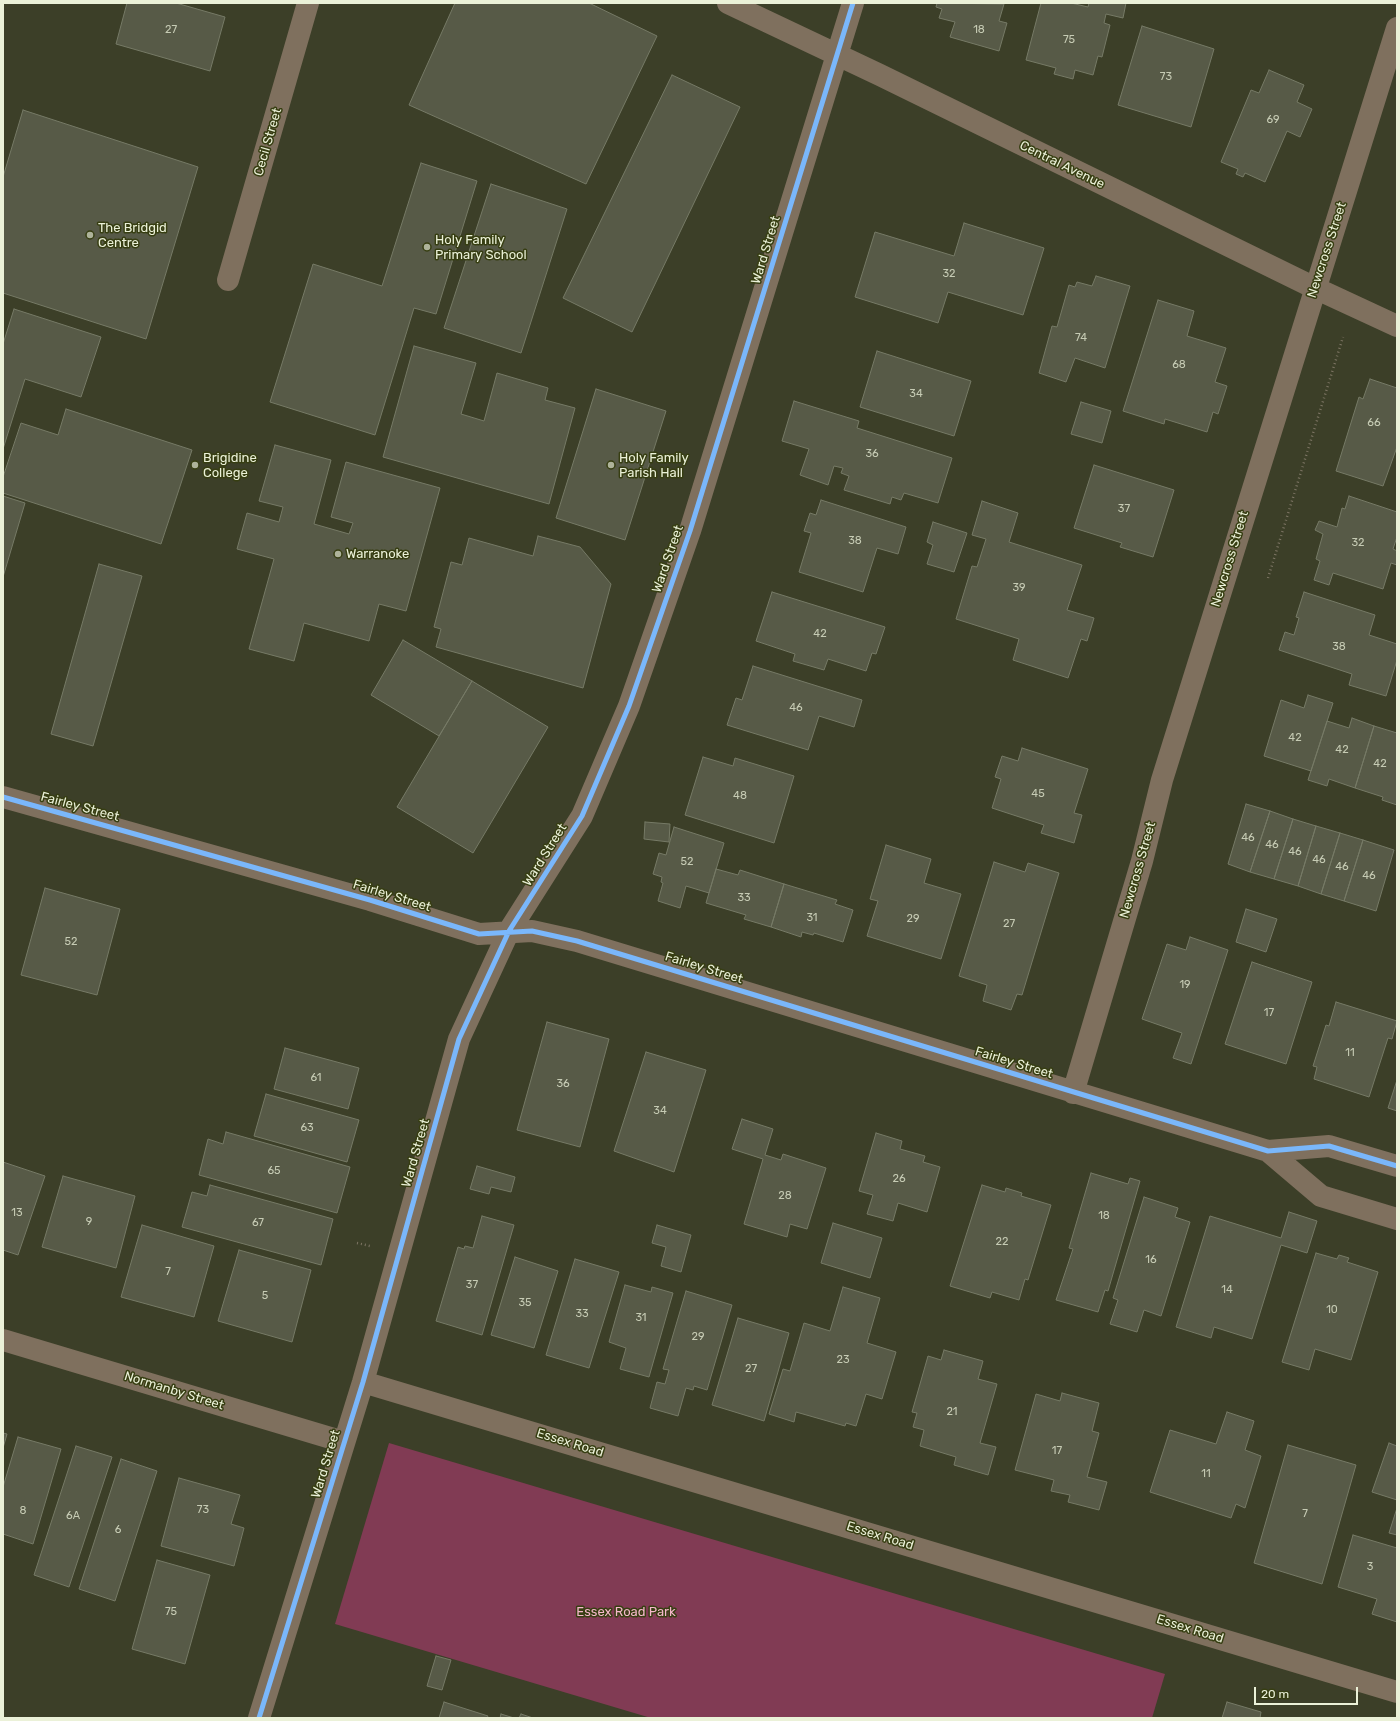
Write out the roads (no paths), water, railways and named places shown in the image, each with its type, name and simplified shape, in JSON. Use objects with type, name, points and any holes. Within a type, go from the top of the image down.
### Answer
[{"type":"street","name":"Cecil Street","points":[[228,280],[308,3]]},
{"type":"street","name":"Central Avenue","points":[[728,3],[1315,288],[1397,326]]},
{"type":"street","name":"Ward Street","points":[[259,1718],[363,1382],[459,1039],[509,931],[582,816],[629,706],[690,531],[838,56],[853,3]]},
{"type":"street","name":"Newcross Street","points":[[1073,1092],[1142,861],[1162,780],[1397,28]]},
{"type":"street","name":"Fairley Street","points":[[3,797],[370,900],[479,934],[532,930],[577,941],[1268,1151],[1329,1146],[1397,1166]]},
{"type":"street","name":"Fairley Street","points":[[1268,1151],[1321,1196],[1397,1219]]},
{"type":"street","name":"Normanby Street","points":[[3,1340],[344,1442]]},
{"type":"street","name":"Essex Road","points":[[363,1382],[1397,1692]]},
{"type":"place","name":"The Bridgid Centre","points":[[90,235]]},
{"type":"place","name":"Holy Family Primary School","points":[[427,247]]},
{"type":"place","name":"Brigidine College","points":[[195,465]]},
{"type":"place","name":"Holy Family Parish Hall","points":[[611,465]]},
{"type":"place","name":"Warranoke","points":[[338,554]]},
{"type":"park label","name":"Essex Road Park","points":[[626,1612]]}]
